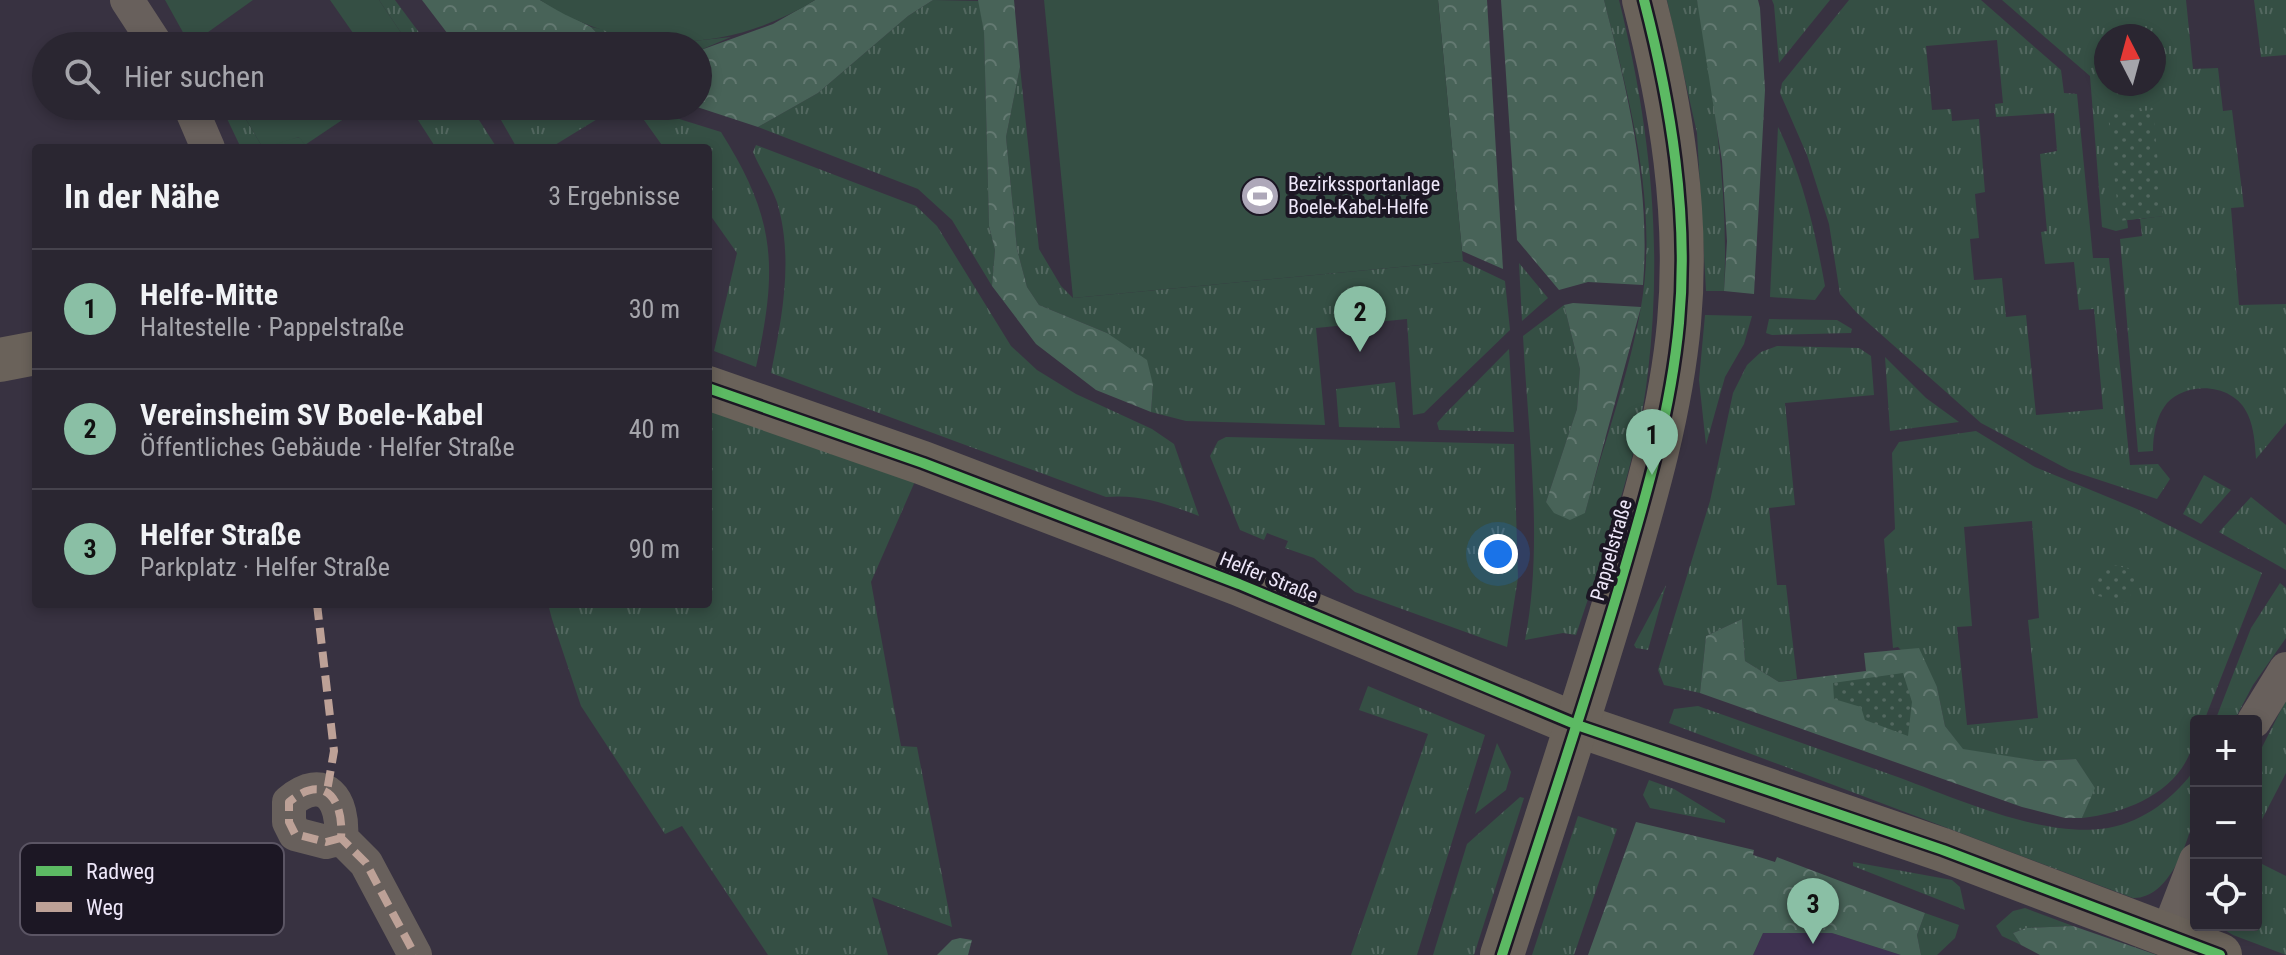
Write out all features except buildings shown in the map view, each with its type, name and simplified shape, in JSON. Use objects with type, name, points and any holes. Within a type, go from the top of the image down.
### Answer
[{"type":"street","points":[[127,0],[148,32]]},
{"type":"street","name":"Pappelstraße","points":[[1502,955],[1577,725],[1652,475],[1680,319],[1680,213],[1676,170],[1666,95],[1644,0]]},
{"type":"street","points":[[196,120],[206,144]]},
{"type":"street","points":[[0,360],[32,354]]},
{"type":"street","name":"Helfer Straße","points":[[712,389],[923,463],[1239,584],[1577,725],[1943,850],[2220,955]]},
{"type":"street","points":[[2258,715],[2286,669]]},
{"type":"street","points":[[341,838],[366,863],[415,955]]},
{"type":"street","points":[[2167,935],[2190,876]]},
{"type":"shaded area","points":[[1763,933],[1832,933],[1901,955],[1753,955]]},
{"type":"green space","points":[[165,0],[253,0],[208,32],[183,32]]},
{"type":"green space","points":[[330,0],[379,0],[401,32],[352,32]]},
{"type":"green space","points":[[379,0],[395,0],[419,32],[401,32]]},
{"type":"green space","points":[[422,0],[540,0],[596,32],[446,32]]},
{"type":"green space","points":[[540,0],[815,0],[782,18],[748,31],[712,39],[712,32],[607,32],[573,19]]},
{"type":"green space","points":[[815,0],[933,0],[908,16],[818,93],[758,127],[712,112],[712,46],[773,24]]},
{"type":"green space","points":[[933,0],[979,1],[984,31],[989,226],[995,250],[992,286],[952,220],[918,189],[758,127],[818,93],[908,16]]},
{"type":"green space","points":[[978,0],[1014,0],[1020,67],[1006,137],[1017,249],[1027,287],[1039,305],[1107,333],[1147,360],[1153,385],[1151,412],[1096,390],[1036,344],[992,286],[995,250],[989,226],[984,32]]},
{"type":"green space","name":"Bezirkssportanlage Boele-Kabel-Helfe","points":[[1044,0],[1438,0],[1463,261],[1073,298]]},
{"type":"green space","points":[[1438,0],[1487,0],[1503,269],[1462,251]]},
{"type":"green space","points":[[1501,0],[1604,0],[1629,106],[1641,177],[1645,248],[1643,285],[1588,282],[1559,290],[1517,240]]},
{"type":"green space","points":[[1604,0],[1619,0],[1646,138],[1654,231],[1648,372],[1628,472],[1576,635],[1563,633],[1525,640],[1531,603],[1534,527],[1523,336],[1564,305],[1580,369],[1577,409],[1546,502],[1585,513],[1636,333],[1646,269],[1644,191],[1639,152]]},
{"type":"green space","points":[[1667,0],[1697,0],[1702,19],[1723,189],[1724,291],[1706,291],[1697,133]]},
{"type":"green space","points":[[1697,0],[1758,0],[1760,8],[1765,90],[1754,294],[1724,291],[1727,241],[1722,161]]},
{"type":"green space","points":[[1772,0],[1830,0],[1779,63],[1774,5]]},
{"type":"green space","points":[[1849,0],[1981,0],[2061,70],[2064,93],[2077,94],[2093,258],[2109,258],[2130,465],[2158,464],[2170,479],[2157,499],[2069,470],[1981,423],[1857,313],[1840,294],[1829,224],[1807,155],[1780,93],[1782,83]],"holes":[[[1997,40],[2003,103],[1995,104],[1996,117],[2054,113],[2057,151],[2040,154],[2047,231],[2041,232],[2045,264],[2074,262],[2079,310],[2094,309],[2103,409],[2036,415],[2026,315],[2006,317],[2002,278],[1974,280],[1970,239],[1979,238],[1975,194],[1985,192],[1979,119],[1952,121],[1951,109],[1932,110],[1926,46]]]},
{"type":"green space","points":[[2002,0],[2186,0],[2193,69],[2218,68],[2223,111],[2232,110],[2244,207],[2231,208],[2239,305],[2286,304],[2286,423],[2256,459],[2252,425],[2242,405],[2233,397],[2211,389],[2187,391],[2167,403],[2156,426],[2153,451],[2138,452],[2120,239],[2142,236],[2140,219],[2163,216],[2127,220],[2128,228],[2116,231],[2102,227],[2090,76]]},
{"type":"green space","points":[[2254,0],[2286,0],[2286,55],[2261,57]]},
{"type":"green space","points":[[591,27],[617,32],[596,32]]},
{"type":"green space","points":[[731,37],[712,45],[712,39]]},
{"type":"green space","points":[[1020,67],[1039,249],[1061,286],[1073,298],[1463,261],[1505,281],[1510,330],[1424,413],[1413,415],[1407,319],[1316,328],[1325,425],[1186,421],[1151,412],[1153,385],[1107,333],[1039,305],[1027,287],[1017,249],[1006,137]]},
{"type":"green space","points":[[2153,110],[2163,216],[2119,221],[2108,114]]},
{"type":"green space","points":[[228,120],[246,120],[261,144],[239,144]]},
{"type":"green space","points":[[246,120],[342,120],[306,144],[299,137],[276,144],[261,144]]},
{"type":"green space","points":[[418,120],[479,120],[494,144],[462,144],[433,144]]},
{"type":"green space","points":[[501,120],[596,120],[557,144],[515,144]]},
{"type":"green space","points":[[644,120],[682,120],[721,132],[753,191],[762,218],[769,272],[768,300],[756,367],[714,351],[737,253],[712,218],[712,144],[661,144]]},
{"type":"green space","points":[[1778,127],[1801,185],[1817,245],[1825,286],[1815,300],[1770,297]]},
{"type":"green space","points":[[300,137],[304,144],[273,144]]},
{"type":"green space","points":[[756,145],[916,206],[937,226],[1011,346],[1037,370],[1076,394],[1152,429],[1174,444],[1199,516],[1142,499],[1106,497],[771,373],[782,309],[785,245],[777,202],[753,152]]},
{"type":"green space","points":[[1519,263],[1548,298],[1522,321]]},
{"type":"green space","points":[[1564,305],[1641,307],[1585,513],[1570,520],[1554,513],[1546,502],[1577,409],[1580,369]]},
{"type":"green space","points":[[1705,315],[1752,316],[1744,344],[1725,377],[1706,445],[1699,380]]},
{"type":"green space","points":[[1769,319],[1837,320],[1852,329],[1851,333],[1772,335],[1766,333]]},
{"type":"green space","points":[[1777,346],[1859,348],[1871,356],[1874,395],[1785,403],[1795,505],[1769,508],[1777,585],[1786,585],[1797,679],[1779,682],[1745,661],[1742,619],[1706,636],[1700,693],[1664,685],[1658,670],[1710,501],[1733,393],[1747,365],[1761,352]]},
{"type":"green space","points":[[1509,349],[1514,432],[1439,430],[1437,423]]},
{"type":"green space","points":[[1885,357],[1926,398],[1959,422],[1890,431]]},
{"type":"green space","points":[[1395,382],[1400,428],[1339,427],[1336,389]]},
{"type":"green space","points":[[712,389],[923,463],[871,582],[901,746],[917,747],[952,927],[872,897],[888,955],[768,955],[682,826],[665,834],[581,706],[549,608],[712,608]]},
{"type":"green space","points":[[1976,431],[2035,467],[2137,509],[2262,573],[2206,715],[2190,715],[2190,751],[2186,761],[2160,790],[2123,809],[2082,818],[2094,788],[2076,759],[2038,761],[1963,750],[1945,726],[1937,687],[1898,647],[1893,648],[1884,539],[1895,529],[1892,453],[1899,442]],"holes":[[[2032,521],[2039,618],[2028,620],[2038,718],[1967,725],[1957,627],[1972,626],[1964,527]]]},
{"type":"green space","points":[[1226,437],[1514,444],[1518,578],[1507,647],[1355,592],[1314,558],[1285,548],[1288,541],[1267,533],[1264,540],[1240,530],[1210,456],[1218,441]]},
{"type":"green space","points":[[2204,475],[2231,490],[2201,524],[2183,514]]},
{"type":"green space","points":[[2251,497],[2286,525],[2286,570],[2219,532]]},
{"type":"green space","points":[[2103,562],[2137,571],[2128,603],[2094,595]]},
{"type":"green space","points":[[2280,583],[2286,588],[2286,638],[2253,685],[2237,715],[2217,715],[2251,628]]},
{"type":"green space","points":[[1666,585],[1648,650],[1636,648],[1634,645]]},
{"type":"green space","points":[[1742,619],[1745,661],[1779,682],[1866,671],[1864,653],[1919,648],[1937,687],[1945,726],[1963,749],[2038,761],[2076,759],[2095,788],[2082,818],[2065,818],[2022,807],[1700,693],[1706,636]]},
{"type":"green space","points":[[1903,673],[1912,702],[1908,736],[1865,720],[1861,707],[1834,699],[1833,683]]},
{"type":"green space","points":[[1368,686],[1485,735],[1417,955],[1351,955],[1428,734],[1359,710]]},
{"type":"green space","points":[[2286,700],[2286,773],[2262,819],[2262,787],[2262,747]]},
{"type":"green space","points":[[1698,706],[1998,814],[2055,827],[2082,830],[2122,825],[2158,807],[2190,775],[2190,831],[2167,879],[2146,896],[2133,898],[1669,723],[1674,709]]},
{"type":"green space","points":[[1497,743],[1511,772],[1506,790],[1475,814]]},
{"type":"green space","points":[[1649,780],[1674,789],[1725,820],[1725,823],[1650,808],[1643,795]]},
{"type":"green space","points":[[1520,797],[1524,798],[1474,955],[1433,955],[1467,844]]},
{"type":"green space","points":[[1578,816],[1617,829],[1574,955],[1532,955]]},
{"type":"green space","points":[[1636,822],[1754,850],[1753,855],[1775,862],[1777,857],[1925,913],[1917,935],[1921,955],[1901,955],[1832,933],[1763,933],[1753,955],[1588,955]]},
{"type":"green space","points":[[1853,862],[1952,880],[1960,887],[1965,910],[1853,866]]},
{"type":"green space","points":[[2262,864],[2286,876],[2286,955],[2227,931],[2262,931]]},
{"type":"green space","points":[[2025,908],[2073,926],[2026,928],[2013,933],[2021,945],[2002,936],[1996,926],[2013,911]]},
{"type":"green space","points":[[1925,913],[1959,925],[1955,938],[1937,955],[1921,955],[1917,935]]},
{"type":"green space","points":[[2073,926],[2157,955],[2040,955],[2021,945],[2013,933],[2026,928]]},
{"type":"green space","points":[[952,940],[972,940],[968,955],[937,955]]},
{"type":"marked path","points":[[317,608],[334,751],[327,791]]},
{"type":"marked path","points":[[341,838],[326,842],[295,834],[289,822],[289,802],[313,790],[330,794],[339,812],[341,838],[366,863],[415,955]]},
{"type":"cycle path","points":[[1502,955],[1578,722],[1630,549],[1656,453],[1675,356],[1681,282],[1679,201],[1670,120],[1644,0]]},
{"type":"cycle path","points":[[712,389],[923,463],[1239,584],[1577,725],[1943,850],[2220,955]]},
{"type":"place","name":"Bezirkssportanlage Boele-Kabel-Helfe","points":[[1260,196]]},
{"type":"place","name":"Vereinsheim SV Boele-Kabel","points":[[1360,352]]},
{"type":"place","name":"Helfe-Mitte","points":[[1652,475]]},
{"type":"place","name":"Helfer Straße","points":[[1813,944]]}]
